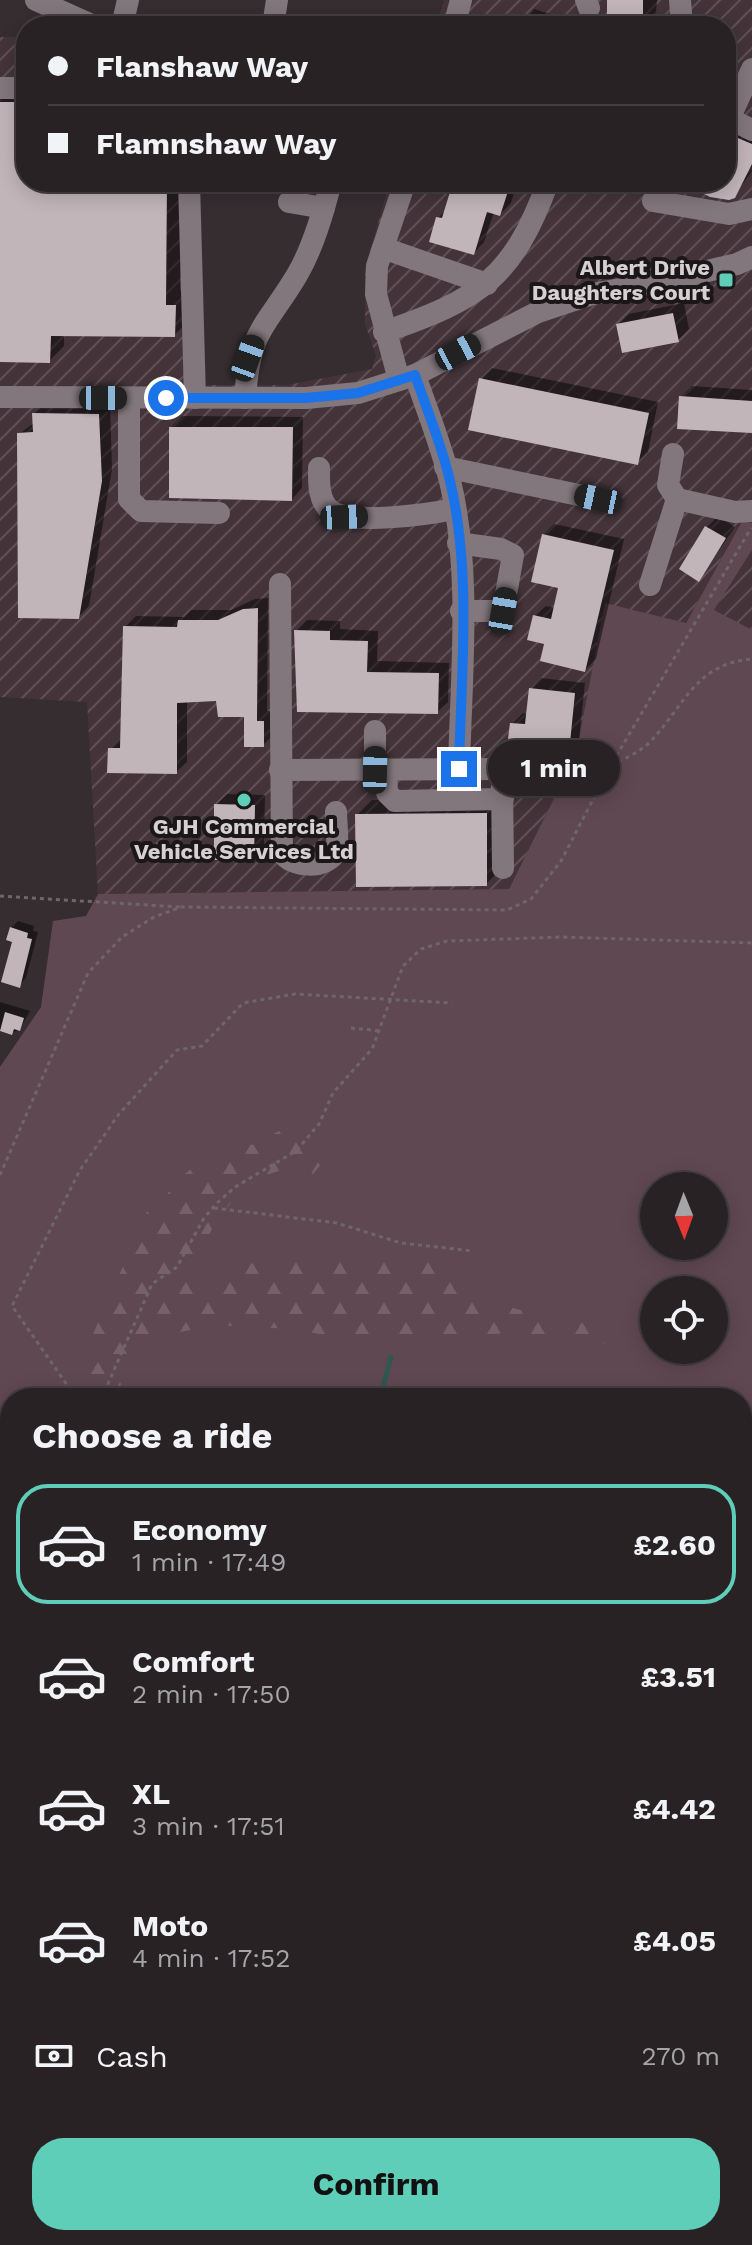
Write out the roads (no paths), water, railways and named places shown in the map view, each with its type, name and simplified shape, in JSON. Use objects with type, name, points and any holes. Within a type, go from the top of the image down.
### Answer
[{"type":"street","points":[[36,0],[72,16]]},
{"type":"street","points":[[736,102],[752,69]]},
{"type":"street","points":[[189,192],[195,398]]},
{"type":"street","points":[[245,398],[248,358],[259,328],[298,274],[328,192]]},
{"type":"street","points":[[402,192],[377,266],[376,294],[384,332],[445,467],[454,509],[461,611],[459,769]]},
{"type":"street","points":[[384,332],[443,312],[499,274],[521,243],[544,192]]},
{"type":"street","points":[[653,201],[729,214],[752,209]]},
{"type":"street","points":[[289,202],[324,208]]},
{"type":"street","points":[[383,248],[487,284]]},
{"type":"street","points":[[0,397],[245,398],[358,393],[407,378],[538,312],[592,294],[660,282],[737,264],[752,257]]},
{"type":"street","points":[[129,398],[129,499],[133,506],[141,511],[219,513]]},
{"type":"street","points":[[673,454],[668,485],[677,499],[746,516]]},
{"type":"street","points":[[445,467],[598,499]]},
{"type":"street","points":[[319,468],[326,506],[344,517],[424,515],[454,509]]},
{"type":"street","points":[[650,585],[677,499]]},
{"type":"street","points":[[458,543],[501,549],[513,555],[503,611],[461,611]]},
{"type":"street","points":[[280,584],[281,830],[285,859],[294,863],[324,863],[337,849],[336,812]]},
{"type":"street","points":[[375,731],[387,793],[395,801],[503,799]]},
{"type":"street","points":[[280,770],[508,769],[503,799],[503,868]]},
{"type":"waterway","points":[[383,1388],[391,1357]]},
{"type":"place","name":"Albert Drive Daughters Court","points":[[726,280]]},
{"type":"place","name":"GJH Commercial Vehicle Services Ltd","points":[[244,800]]}]
